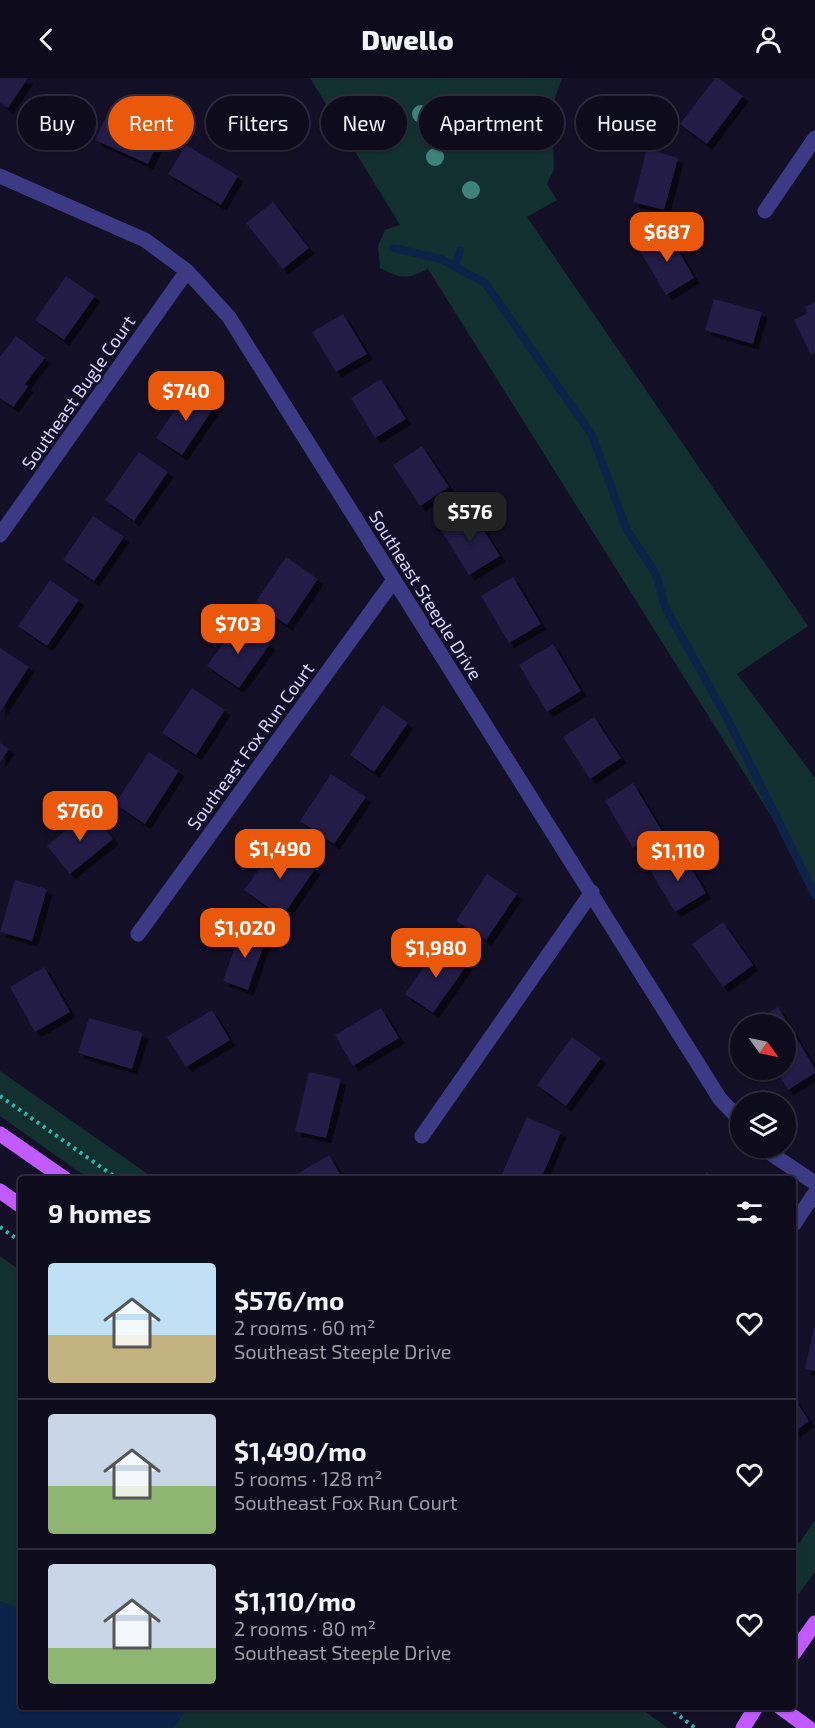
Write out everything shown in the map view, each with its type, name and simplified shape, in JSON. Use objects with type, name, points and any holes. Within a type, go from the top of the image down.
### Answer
[{"type":"main road","points":[[0,1134],[61,1176]]},
{"type":"main road","points":[[0,1191],[18,1204]]},
{"type":"main road","points":[[796,1650],[815,1623]]},
{"type":"main road","points":[[742,1728],[754,1710]]},
{"type":"main road","points":[[784,1710],[809,1728]]},
{"type":"street","points":[[765,210],[815,138]]},
{"type":"street","name":"Southeast Steeple Drive","points":[[0,176],[145,240],[187,271],[229,317],[720,1099],[730,1109]]},
{"type":"street","name":"Southeast Bugle Court","points":[[0,535],[187,271]]},
{"type":"street","name":"Southeast Fox Run Court","points":[[138,934],[394,580]]},
{"type":"street","points":[[422,1136],[592,892]]},
{"type":"street","points":[[778,1158],[815,1183]]},
{"type":"street","points":[[796,1221],[815,1193]]},
{"type":"path","points":[[0,1096],[114,1176]]},
{"type":"path","points":[[0,1227],[18,1240]]},
{"type":"path","points":[[673,1710],[695,1728]]},
{"type":"green space","points":[[310,78],[562,78],[556,96],[419,96],[419,150],[553,150],[554,169],[547,184],[557,200],[527,217],[808,626],[737,674],[815,778],[815,886],[428,269],[404,277],[380,268],[378,246],[385,230],[400,225],[354,150],[407,150],[407,96],[321,96]]},
{"type":"green space","points":[[0,1071],[151,1176],[85,1176],[0,1116]]},
{"type":"green space","points":[[0,1256],[18,1269],[18,1710],[643,1710],[668,1728],[0,1728]]},
{"type":"green space","points":[[815,1520],[815,1572],[796,1597],[796,1548]]},
{"type":"water","points":[[0,1601],[18,1608],[18,1710],[186,1710],[174,1728],[0,1728]]},
{"type":"building","points":[[0,78],[28,78],[8,108],[0,103]]},
{"type":"building","points":[[715,78],[743,96],[707,144],[680,124]]},
{"type":"building","points":[[108,112],[108,146],[96,140]]},
{"type":"building","points":[[117,150],[155,150],[148,164]]},
{"type":"building","points":[[183,150],[194,150],[238,176],[221,205],[168,174]]},
{"type":"building","points":[[647,150],[678,158],[664,210],[633,202]]},
{"type":"building","points":[[273,202],[309,248],[283,269],[246,223]]},
{"type":"building","points":[[668,232],[694,278],[666,295],[639,249]]},
{"type":"building","points":[[66,276],[95,296],[64,340],[35,320]]},
{"type":"building","points":[[714,299],[762,312],[753,344],[705,330]]},
{"type":"building","points":[[815,302],[815,353],[811,355],[794,320],[808,313],[805,307]]},
{"type":"building","points":[[343,314],[367,354],[336,372],[312,332]]},
{"type":"building","points":[[16,336],[45,358],[25,384],[28,387],[13,407],[0,398],[0,357]]},
{"type":"building","points":[[381,379],[406,419],[375,438],[351,398]]},
{"type":"building","points":[[189,389],[215,406],[182,455],[156,438]]},
{"type":"building","points":[[422,446],[449,487],[420,506],[393,465]]},
{"type":"building","points":[[139,452],[168,472],[134,521],[105,500]]},
{"type":"building","points":[[471,510],[500,556],[469,575],[441,530]]},
{"type":"building","points":[[93,516],[124,537],[94,581],[63,560]]},
{"type":"building","points":[[286,557],[318,579],[287,625],[255,603]]},
{"type":"building","points":[[513,577],[541,624],[509,643],[481,596]]},
{"type":"building","points":[[50,580],[79,600],[47,646],[18,626]]},
{"type":"building","points":[[238,622],[270,644],[239,688],[207,666]]},
{"type":"building","points":[[553,644],[581,691],[547,712],[519,665]]},
{"type":"building","points":[[0,648],[29,667],[0,712]]},
{"type":"building","points":[[192,688],[225,710],[196,755],[162,733]]},
{"type":"building","points":[[383,705],[408,723],[374,772],[350,755]]},
{"type":"building","points":[[594,717],[621,758],[590,779],[563,737]]},
{"type":"building","points":[[0,743],[9,749],[0,762]]},
{"type":"building","points":[[149,752],[179,771],[145,824],[115,804]]},
{"type":"building","points":[[331,774],[366,797],[334,844],[300,821]]},
{"type":"building","points":[[633,783],[662,831],[633,848],[605,801]]},
{"type":"building","points":[[90,811],[113,839],[70,874],[47,846]]},
{"type":"building","points":[[278,843],[315,869],[282,917],[244,890]]},
{"type":"building","points":[[681,851],[706,893],[675,912],[650,870]]},
{"type":"building","points":[[487,874],[517,894],[486,940],[456,921]]},
{"type":"building","points":[[15,880],[47,889],[32,941],[0,932]]},
{"type":"building","points":[[723,922],[753,965],[723,987],[692,944]]},
{"type":"building","points":[[242,927],[267,936],[248,990],[223,981]]},
{"type":"building","points":[[439,945],[467,965],[433,1013],[405,994]]},
{"type":"building","points":[[44,967],[70,1012],[35,1032],[10,987]]},
{"type":"building","points":[[778,1007],[782,1014],[766,1014]]},
{"type":"building","points":[[381,1008],[399,1038],[353,1066],[335,1035]]},
{"type":"building","points":[[212,1010],[230,1040],[186,1067],[167,1037]]},
{"type":"building","points":[[89,1018],[143,1033],[132,1069],[78,1053]]},
{"type":"building","points":[[572,1037],[601,1058],[566,1106],[537,1085]]},
{"type":"building","points":[[796,1037],[815,1069],[815,1073],[788,1090],[782,1080],[796,1080]]},
{"type":"building","points":[[309,1072],[341,1079],[326,1138],[295,1131]]},
{"type":"building","points":[[527,1117],[561,1132],[542,1176],[502,1174]]},
{"type":"building","points":[[329,1155],[341,1176],[298,1176],[297,1174]]},
{"type":"building","points":[[815,1328],[815,1371],[805,1369]]},
{"type":"building","points":[[796,1401],[809,1421],[796,1431]]},
{"type":"waterway","points":[[393,248],[441,259],[485,283],[592,435],[627,530],[656,574],[665,607],[727,718],[815,895]]},
{"type":"waterway","points":[[455,267],[460,251]]}]
